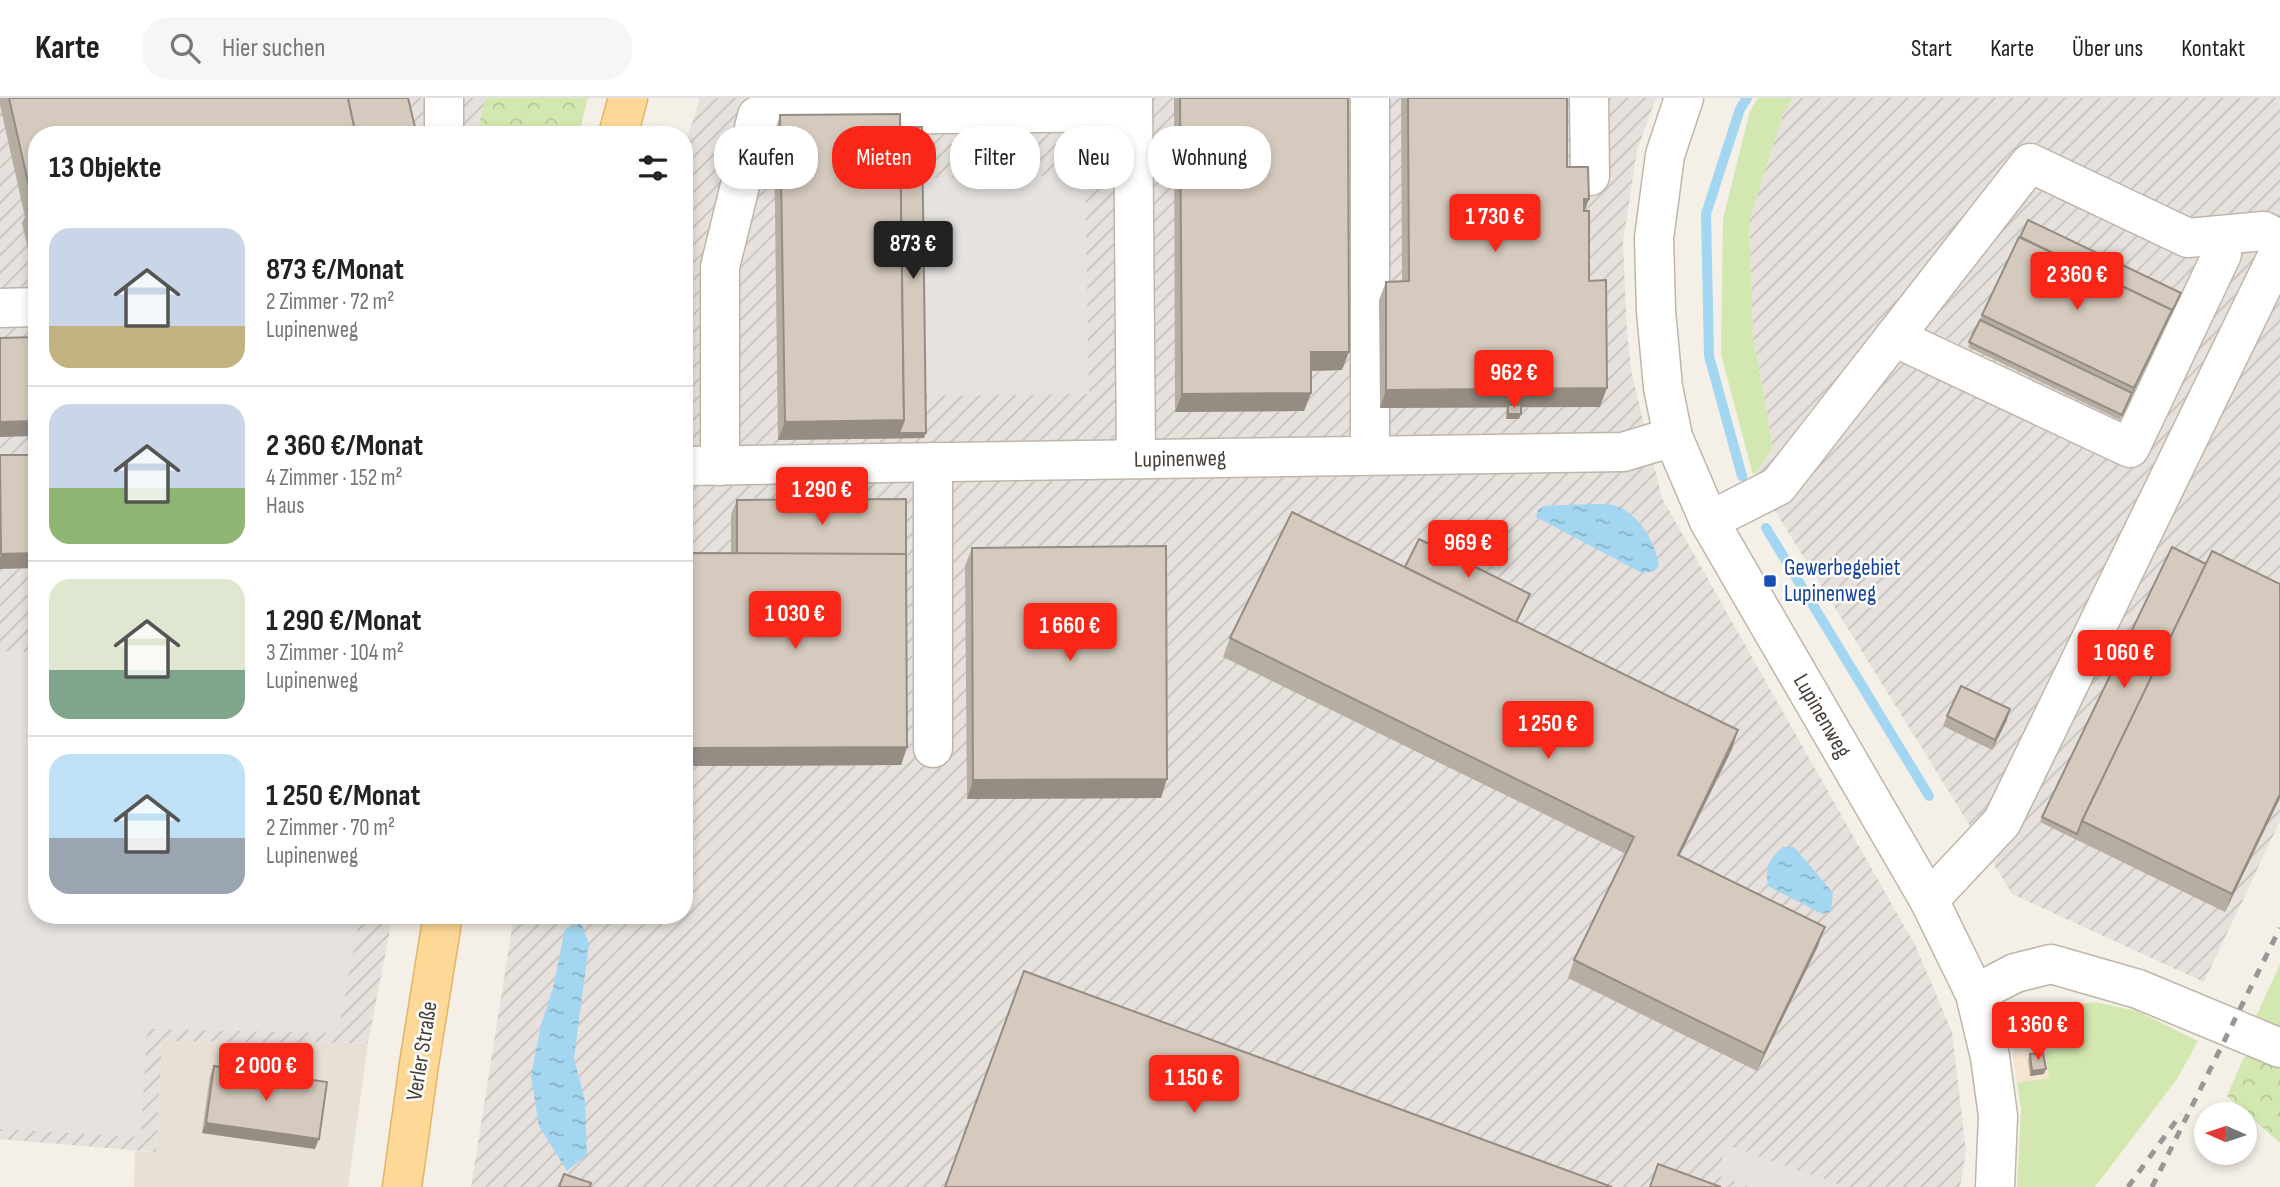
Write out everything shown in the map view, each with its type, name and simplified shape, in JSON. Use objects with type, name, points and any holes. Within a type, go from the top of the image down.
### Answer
[{"type":"main road","points":[[620,126],[628,98]]},
{"type":"main road","name":"Verler Straße","points":[[402,1187],[442,924]]},
{"type":"street","points":[[444,98],[444,126]]},
{"type":"street","points":[[1370,98],[1370,455]]},
{"type":"street","points":[[1589,98],[1590,176]]},
{"type":"street","name":"Lupinenweg","points":[[1684,98],[1665,155],[1654,238],[1656,311],[1663,387],[1673,437],[1709,521],[1929,900],[1975,994],[1990,1057],[1997,1116],[1995,1187]]},
{"type":"street","points":[[702,466],[720,267],[757,116],[1133,105],[1136,459]]},
{"type":"street","points":[[1709,521],[1778,486],[2030,163],[2188,238],[2264,231],[2280,240]]},
{"type":"street","points":[[1894,337],[2130,447],[2222,254],[2216,236]]},
{"type":"street","points":[[1929,900],[2003,822],[2280,250]]},
{"type":"street","points":[[0,308],[28,307]]},
{"type":"street","name":"Lupinenweg","points":[[702,466],[1623,452],[1673,437]]},
{"type":"street","points":[[933,462],[933,748]]},
{"type":"street","points":[[1975,994],[2015,973],[2051,964],[2138,989],[2280,1048]]},
{"type":"shaded area","points":[[0,98],[486,98],[478,126],[28,126],[28,924],[391,924],[368,1043],[162,1041],[156,1152],[0,1139]]},
{"type":"shaded area","points":[[700,98],[1656,98],[1637,150],[1623,243],[1627,333],[1632,375],[1662,498],[1916,947],[1952,1032],[1966,1152],[1960,1187],[471,1187],[513,924],[693,924],[693,126]]},
{"type":"shaded area","points":[[1793,98],[2280,98],[2280,821],[2204,982],[2012,894],[1753,475],[1773,449],[1753,335],[1749,222],[1783,114]]},
{"type":"shaded area","points":[[1040,176],[1054,176],[1054,189],[1085,189],[1089,394],[926,396],[923,189],[936,189],[936,178],[950,178],[950,189],[1040,189]]},
{"type":"shaded area","points":[[0,651],[28,652],[28,924],[358,924],[338,1033],[147,1029],[141,1137],[0,1129]]},
{"type":"shaded area","points":[[2033,1016],[2059,1038],[2050,1078],[2017,1083],[2013,1057],[2014,1038],[2023,1020]]},
{"type":"shaded area","points":[[162,1041],[368,1043],[348,1187],[134,1187],[135,1151],[156,1152]]},
{"type":"shaded area","points":[[1727,1145],[1846,1187],[1749,1187],[1717,1175]]},
{"type":"green space","points":[[486,98],[588,98],[580,126],[478,126]]},
{"type":"green space","points":[[1758,98],[1793,98],[1783,114],[1749,222],[1753,335],[1773,449],[1753,475],[1721,354],[1723,219],[1750,111]]},
{"type":"green space","points":[[2280,964],[2280,1034],[2253,1023]]},
{"type":"green space","points":[[2095,1002],[2137,1011],[2198,1041],[2177,1079],[2095,1187],[2017,1187],[2021,1110],[2017,1083],[2049,1078],[2046,1054],[2059,1039],[2033,1016],[2049,1008]]},
{"type":"green space","points":[[2269,1030],[2280,1034],[2280,1143],[2258,1123],[2258,1102],[2234,1102],[2227,1096],[2243,1059]]},
{"type":"water","points":[[1543,506],[1616,506],[1634,517],[1651,540],[1659,566],[1654,571],[1642,573],[1536,517]]},
{"type":"water","points":[[1783,847],[1794,847],[1833,893],[1831,911],[1822,914],[1768,886],[1769,864]]},
{"type":"water","points":[[581,924],[589,944],[574,1058],[585,1101],[587,1155],[567,1171],[539,1126],[531,1076],[565,929]]},
{"type":"building","points":[[9,98],[348,98],[354,126],[28,126],[28,182]]},
{"type":"building","points":[[348,98],[408,98],[415,126],[354,126]]},
{"type":"building","points":[[1180,98],[1348,98],[1349,352],[1311,352],[1311,393],[1182,394],[1181,189],[1271,189],[1271,126],[1180,126]]},
{"type":"building","points":[[1408,98],[1567,98],[1567,167],[1588,167],[1589,199],[1584,199],[1584,211],[1589,211],[1589,281],[1606,280],[1607,388],[1386,390],[1386,282],[1409,281]]},
{"type":"building","points":[[900,114],[900,126],[832,126],[832,189],[901,189],[904,420],[785,422],[781,189],[818,189],[818,126],[780,126],[780,115]]},
{"type":"building","points":[[901,189],[923,189],[926,433],[899,433],[904,420]]},
{"type":"building","points":[[2028,220],[2181,293],[2170,315],[2172,310],[2020,237]]},
{"type":"building","points":[[2019,237],[2172,310],[2134,388],[1982,315]]},
{"type":"building","points":[[1980,320],[2132,393],[2122,415],[1969,342]]},
{"type":"building","points":[[28,337],[28,421],[0,422],[0,338]]},
{"type":"building","points":[[1508,405],[1521,405],[1521,414],[1508,414]]},
{"type":"building","points":[[0,455],[28,455],[28,553],[1,554]]},
{"type":"building","points":[[906,499],[906,554],[737,554],[737,500]]},
{"type":"building","points":[[1292,512],[1738,730],[1678,855],[1825,927],[1764,1053],[1574,960],[1634,837],[1230,638]]},
{"type":"building","points":[[1419,539],[1530,594],[1516,622],[1405,567]]},
{"type":"building","points":[[1166,546],[1167,779],[973,780],[972,548]]},
{"type":"building","points":[[2172,547],[2206,564],[2077,834],[2042,817]]},
{"type":"building","points":[[2212,551],[2280,584],[2280,794],[2232,894],[2082,821]]},
{"type":"building","points":[[693,553],[906,554],[907,747],[693,748]]},
{"type":"building","points":[[1961,686],[2010,709],[1995,740],[1947,716]]},
{"type":"building","points":[[1024,971],[1612,1187],[945,1187]]},
{"type":"building","points":[[2043,1053],[2046,1069],[2032,1071],[2030,1054]]},
{"type":"building","points":[[214,1066],[327,1082],[319,1139],[206,1123]]},
{"type":"building","points":[[1658,1164],[1721,1187],[1650,1187]]},
{"type":"building","points":[[564,1174],[591,1183],[590,1187],[559,1187]]},
{"type":"waterway","points":[[1742,476],[1709,356],[1706,214],[1740,109],[1747,98]]},
{"type":"waterway","points":[[1766,528],[1929,796]]},
{"type":"railway","points":[[2152,1187],[2280,928]]},
{"type":"railway","points":[[2128,1187],[2181,1114]]},
{"type":"place","name":"Gewerbegebiet Lupinenweg","points":[[1770,581]]}]
